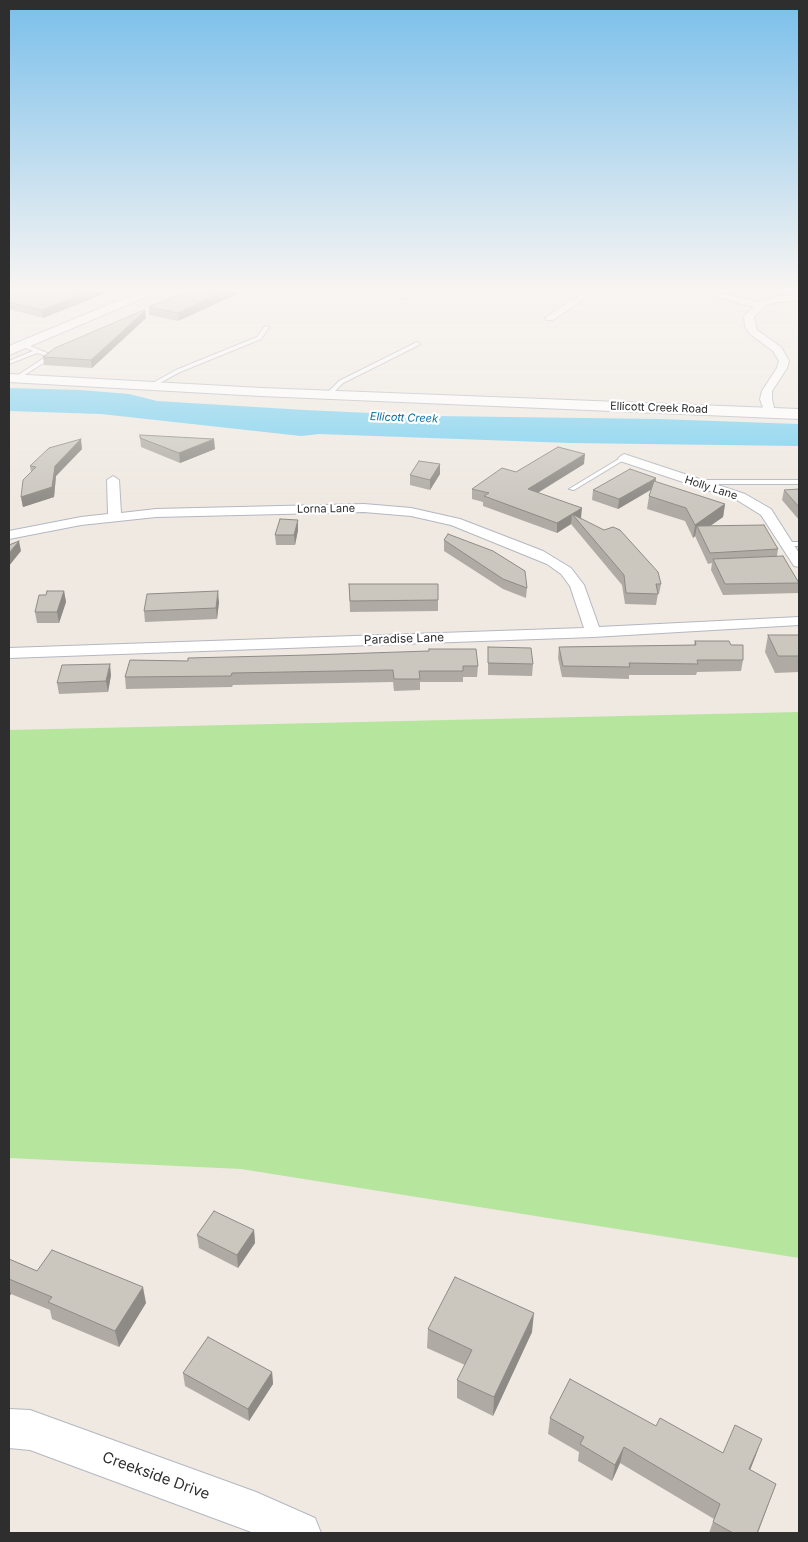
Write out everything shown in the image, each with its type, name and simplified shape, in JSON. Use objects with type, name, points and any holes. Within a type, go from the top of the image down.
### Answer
[{"type":"street","points":[[769,412],[766,399],[767,391],[783,363]]},
{"type":"street","name":"Ellicott Creek Road","points":[[13,378],[328,395],[799,414]]},
{"type":"street","name":"Holly Lane","points":[[624,458],[741,497],[766,512],[793,544],[796,563]]},
{"type":"street","points":[[113,480],[116,517]]},
{"type":"street","name":"Lorna Lane","points":[[9,535],[64,524],[156,513],[364,508],[397,510],[455,522],[552,561],[566,571],[577,585],[593,632]]},
{"type":"street","name":"Paradise Lane","points":[[9,653],[593,632],[799,622]]},
{"type":"street","name":"Creekside Drive","points":[[9,1428],[30,1430],[256,1514],[300,1533]]},
{"type":"lane","points":[[13,378],[39,363]]},
{"type":"lane","points":[[152,385],[198,363]]},
{"type":"lane","points":[[328,395],[341,382],[379,363]]},
{"type":"lane","points":[[572,489],[624,458]]},
{"type":"lane","points":[[694,482],[799,482]]},
{"type":"green space","points":[[799,712],[799,1258],[241,1169],[9,1158],[9,730]]},
{"type":"water","name":"Ellicott Creek","points":[[9,388],[81,390],[129,394],[157,401],[436,416],[659,419],[799,424],[799,446],[570,443],[319,434],[301,436],[101,414],[9,411]]},
{"type":"building","points":[[140,435],[214,439],[179,453],[140,438]]},
{"type":"building","points":[[81,439],[55,466],[52,487],[21,497],[23,480],[36,467],[30,466],[49,448]]},
{"type":"building","points":[[558,447],[585,454],[528,489],[582,508],[557,523],[484,496],[489,493],[472,489],[502,468],[516,472]]},
{"type":"building","points":[[419,461],[440,464],[430,480],[410,475]]},
{"type":"building","points":[[630,469],[656,478],[619,499],[593,490]]},
{"type":"building","points":[[654,481],[725,504],[695,525],[686,508],[649,496]]},
{"type":"building","points":[[799,489],[799,507],[784,490]]},
{"type":"building","points":[[572,514],[604,530],[613,527],[620,530],[658,572],[661,584],[656,584],[658,594],[626,593],[624,575]]},
{"type":"building","points":[[280,519],[298,520],[294,535],[275,535]]},
{"type":"building","points":[[764,525],[778,549],[710,553],[697,526]]},
{"type":"building","points":[[448,534],[493,551],[525,571],[527,588],[503,579],[444,540]]},
{"type":"building","points":[[19,541],[9,553],[9,545]]},
{"type":"building","points":[[783,556],[799,583],[725,584],[713,559]]},
{"type":"building","points":[[349,584],[438,584],[438,600],[350,601]]},
{"type":"building","points":[[47,591],[64,591],[57,612],[35,612],[39,595],[46,595]]},
{"type":"building","points":[[218,591],[216,608],[144,611],[147,594]]},
{"type":"building","points":[[768,635],[799,635],[799,656],[778,656]]},
{"type":"building","points":[[695,641],[729,641],[731,645],[743,645],[743,660],[697,660],[698,664],[629,663],[630,667],[563,666],[559,647],[696,645]]},
{"type":"building","points":[[488,647],[531,648],[533,664],[488,663]]},
{"type":"building","points":[[429,649],[476,649],[478,666],[463,666],[463,671],[419,671],[420,679],[394,679],[393,670],[232,673],[231,676],[125,677],[130,660],[188,661],[188,658],[429,651]]},
{"type":"building","points":[[110,664],[106,681],[57,683],[62,665]]},
{"type":"building","points":[[214,1211],[254,1230],[237,1255],[197,1235]]},
{"type":"building","points":[[52,1250],[143,1287],[115,1331],[48,1302],[52,1297],[9,1279],[9,1259],[37,1271]]},
{"type":"building","points":[[455,1277],[534,1313],[494,1397],[457,1380],[472,1350],[428,1329]]},
{"type":"building","points":[[208,1337],[272,1372],[248,1409],[183,1373]]},
{"type":"building","points":[[570,1379],[656,1426],[660,1418],[723,1453],[735,1425],[762,1439],[749,1469],[776,1484],[757,1533],[733,1533],[713,1522],[720,1504],[624,1447],[615,1465],[580,1444],[584,1437],[550,1418]]}]
